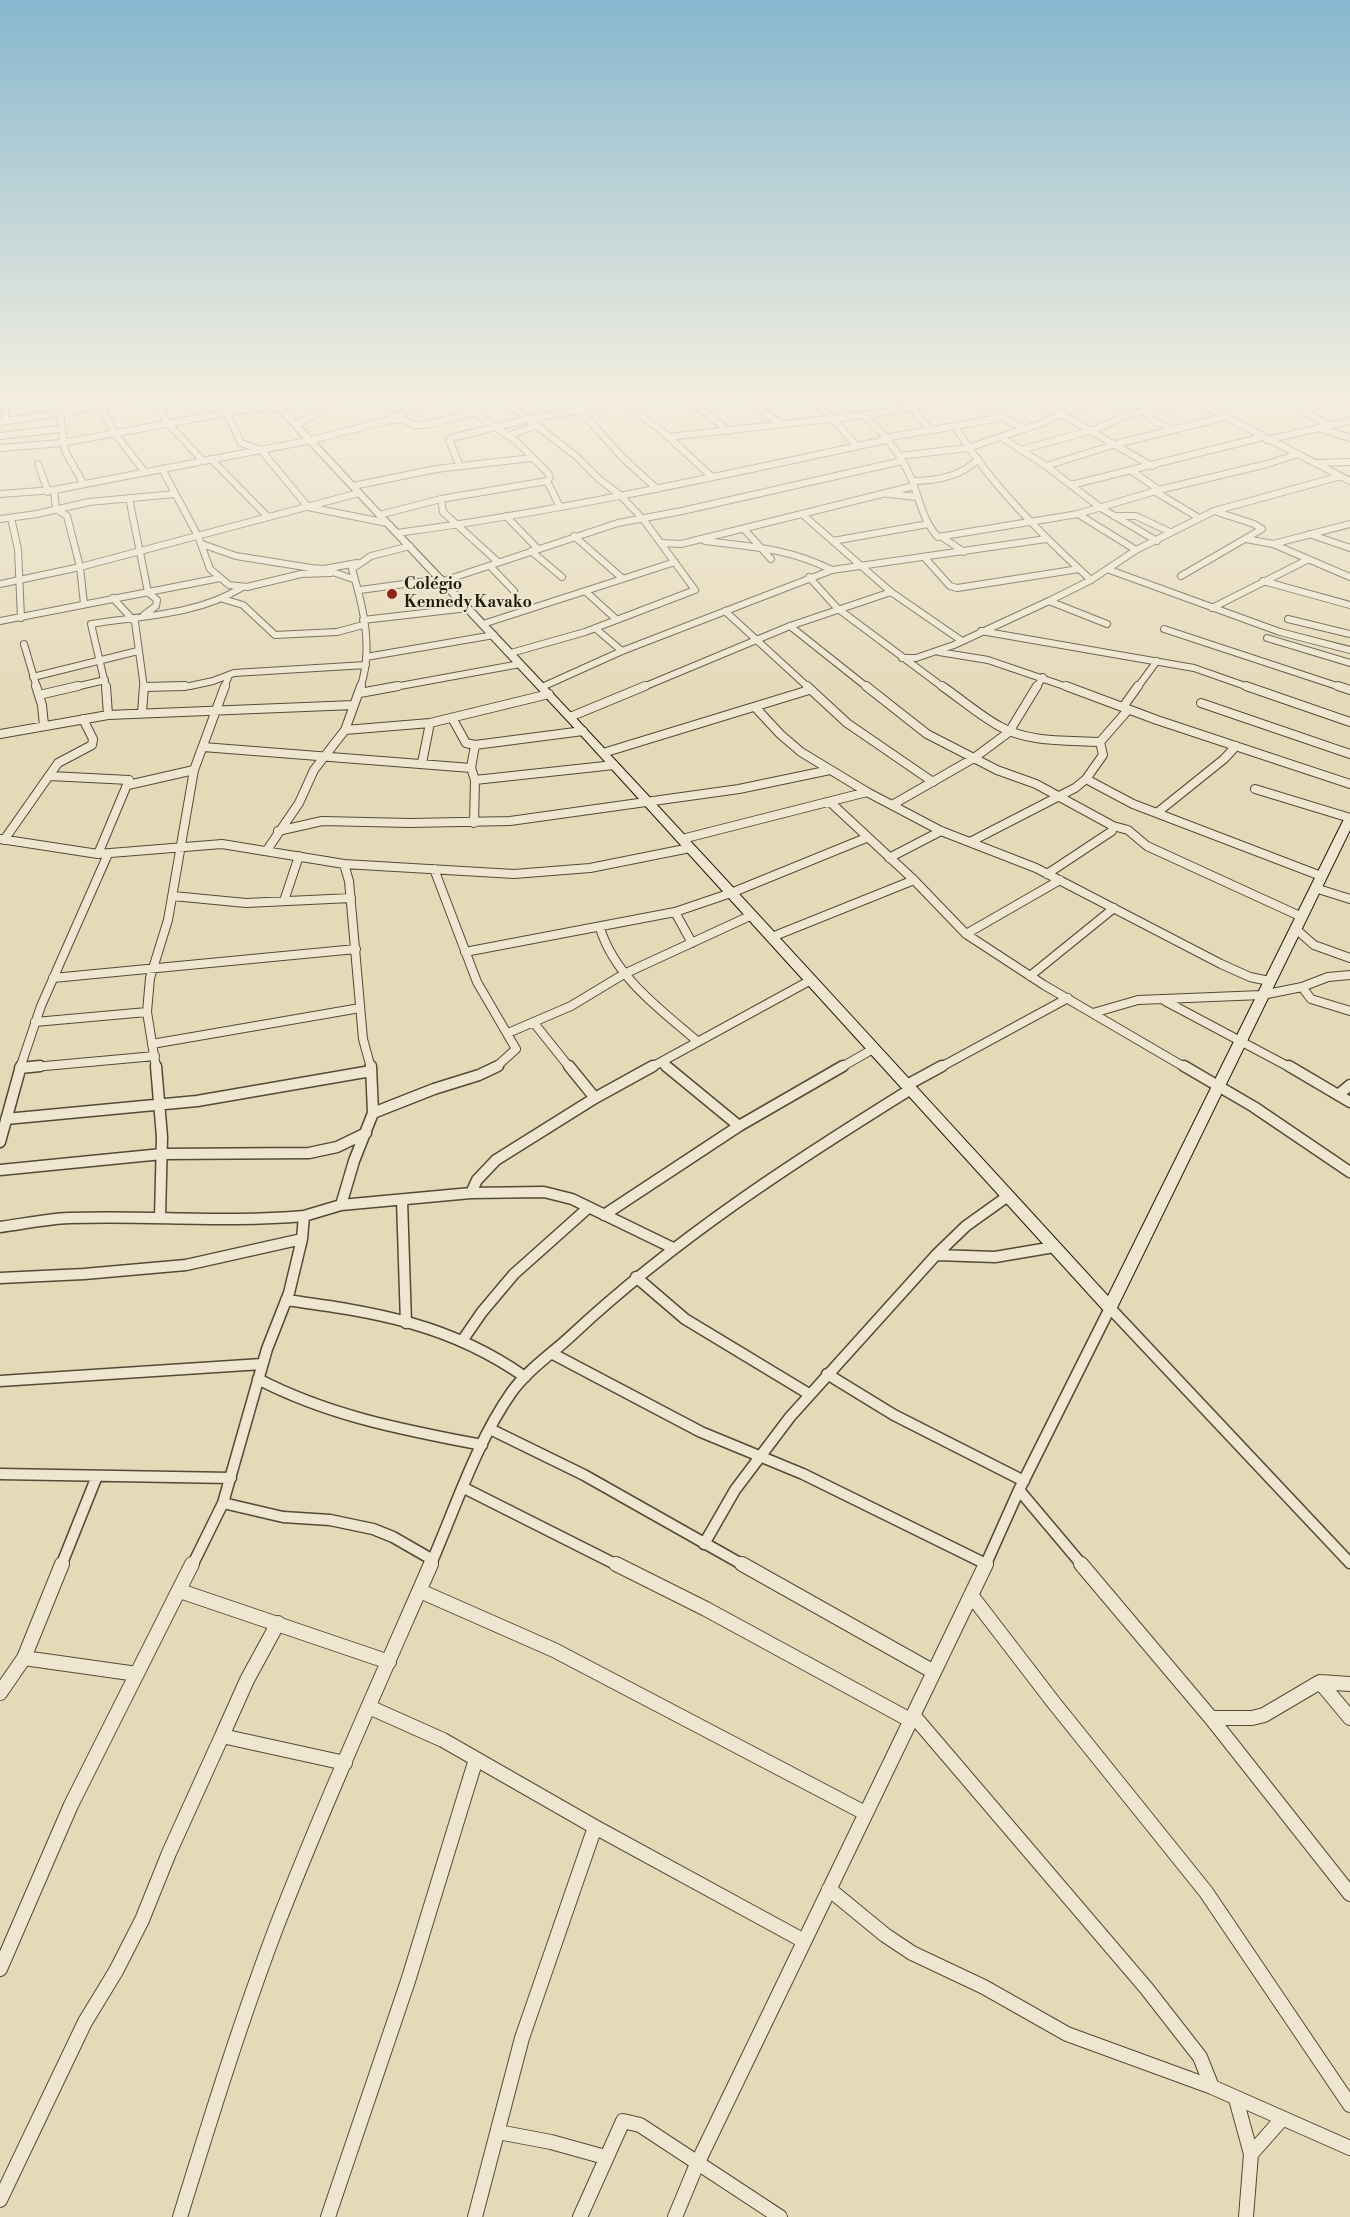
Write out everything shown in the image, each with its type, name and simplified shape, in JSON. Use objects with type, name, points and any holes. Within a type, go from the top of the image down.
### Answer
[{"type":"street","points":[[54,500],[56,509],[68,516],[80,567],[84,604]]},
{"type":"street","points":[[0,519],[113,500]]},
{"type":"street","points":[[108,716],[105,680],[91,624],[133,620],[156,606],[157,600],[148,592],[129,500]]},
{"type":"street","points":[[179,500],[198,536],[210,569],[229,585],[241,588],[302,574],[331,573]]},
{"type":"street","points":[[252,500],[268,517]]},
{"type":"street","points":[[303,500],[308,507],[387,523]]},
{"type":"street","points":[[0,584],[80,567],[325,500]]},
{"type":"street","points":[[366,500],[583,731],[1110,1308],[1350,1563]]},
{"type":"street","points":[[379,515],[435,500]]},
{"type":"street","points":[[441,500],[442,510],[498,562]]},
{"type":"street","points":[[557,500],[560,507]]},
{"type":"street","points":[[397,533],[458,525],[593,500]]},
{"type":"street","points":[[510,653],[595,628],[695,590],[662,543],[625,500]]},
{"type":"street","points":[[360,590],[442,580],[618,523],[722,500]]},
{"type":"street","points":[[669,553],[681,544],[693,540],[854,500]]},
{"type":"street","points":[[918,500],[935,536],[942,537],[1078,514],[1125,500]]},
{"type":"street","points":[[1014,500],[1046,539],[1091,580]]},
{"type":"street","points":[[1091,500],[1157,541]]},
{"type":"street","points":[[1171,500],[1199,518]]},
{"type":"street","points":[[902,658],[916,658],[962,641],[1091,580],[1136,550],[1199,518],[1214,511],[1255,500]]},
{"type":"street","points":[[1181,576],[1260,531],[1261,527],[1214,511]]},
{"type":"street","points":[[802,514],[891,592],[962,641]]},
{"type":"street","points":[[1078,514],[1136,550]]},
{"type":"street","points":[[507,516],[535,550],[562,577]]},
{"type":"street","points":[[1114,516],[1136,516],[1170,532]]},
{"type":"street","points":[[11,518],[18,549],[21,618]]},
{"type":"street","points":[[833,541],[928,524]]},
{"type":"street","points":[[1273,544],[1350,524]]},
{"type":"street","points":[[744,529],[771,559]]},
{"type":"street","points":[[1309,534],[1350,548]]},
{"type":"street","points":[[574,536],[622,578]]},
{"type":"street","points":[[942,537],[964,552]]},
{"type":"street","points":[[345,730],[430,723],[545,691],[622,651],[832,570],[1046,539]]},
{"type":"street","points":[[1246,539],[1273,544],[1349,576]]},
{"type":"street","points":[[693,540],[793,553],[832,570]]},
{"type":"street","points":[[662,543],[681,544]]},
{"type":"street","points":[[201,544],[236,556],[324,569],[357,563],[381,553],[410,546]]},
{"type":"street","points":[[925,558],[953,588],[1079,569]]},
{"type":"street","points":[[1212,608],[1263,580],[1307,560]]},
{"type":"street","points":[[483,624],[675,562]]},
{"type":"street","points":[[267,850],[299,803],[314,770],[328,755],[345,730],[360,693],[366,661],[364,610],[360,590],[353,579],[352,569],[357,563]]},
{"type":"street","points":[[812,576],[817,564]]},
{"type":"street","points":[[490,566],[514,591]]},
{"type":"street","points":[[324,569],[353,579]]},
{"type":"street","points":[[1107,569],[1280,632],[1350,650]]},
{"type":"street","points":[[812,576],[837,608],[991,722],[1009,732],[1100,742]]},
{"type":"street","points":[[0,621],[220,578]]},
{"type":"street","points":[[1263,580],[1350,605]]},
{"type":"street","points":[[142,616],[229,599],[241,588]]},
{"type":"street","points":[[585,591],[616,619]]},
{"type":"street","points":[[570,717],[790,626],[837,608],[891,592]]},
{"type":"street","points":[[113,598],[133,620],[144,687],[142,713]]},
{"type":"street","points":[[229,599],[243,605],[278,635],[337,632],[363,622],[468,608]]},
{"type":"street","points":[[1049,601],[1107,624]]},
{"type":"street","points":[[724,611],[757,639],[809,690],[869,740],[933,782]]},
{"type":"street","points":[[1288,619],[1350,633]]},
{"type":"street","points":[[790,626],[920,729],[997,770],[1023,778],[1113,826],[1120,826],[1134,834],[1147,846],[1300,924],[1314,945],[1350,958]]},
{"type":"street","points":[[595,628],[622,651]]},
{"type":"street","points":[[1164,629],[1350,690]]},
{"type":"street","points":[[981,631],[1157,661],[1210,673],[1350,722]]},
{"type":"street","points":[[160,1217],[162,1155],[155,1056],[147,1012],[152,968],[166,931],[194,770],[228,678],[234,673],[366,661],[494,635]]},
{"type":"street","points":[[1267,638],[1350,663]]},
{"type":"street","points":[[24,644],[39,695],[44,725]]},
{"type":"street","points":[[33,677],[138,651]]},
{"type":"street","points":[[936,652],[976,657],[1043,677],[1126,709],[1350,784]]},
{"type":"street","points":[[912,665],[916,658]]},
{"type":"street","points":[[1100,742],[1126,709],[1157,661]]},
{"type":"street","points":[[360,693],[520,663]]},
{"type":"street","points":[[892,805],[974,758],[1009,732],[1043,677]]},
{"type":"street","points":[[144,687],[175,687],[228,678]]},
{"type":"street","points":[[39,695],[105,680]]},
{"type":"street","points":[[603,753],[809,690]]},
{"type":"street","points":[[1201,703],[1350,754]]},
{"type":"street","points":[[0,734],[83,719],[142,713],[354,705]]},
{"type":"street","points":[[754,707],[794,746],[867,792],[941,831],[1060,880],[1221,964],[1250,977],[1269,981]]},
{"type":"street","points":[[452,718],[466,743],[475,745],[583,731]]},
{"type":"street","points":[[83,719],[93,739],[92,745],[58,763],[2,840],[98,854],[222,843],[344,864],[514,874],[566,872],[686,843],[867,792]]},
{"type":"street","points":[[422,763],[430,723]]},
{"type":"street","points":[[970,842],[1022,813],[1060,797],[1086,779],[1103,754],[1100,742]]},
{"type":"street","points":[[474,823],[475,780],[471,768],[475,745]]},
{"type":"street","points":[[1158,812],[1224,759],[1236,746]]},
{"type":"street","points":[[203,747],[471,768]]},
{"type":"street","points":[[475,780],[614,765]]},
{"type":"street","points":[[128,785],[194,770]]},
{"type":"street","points":[[278,831],[322,821],[474,823],[510,821],[739,789],[830,770]]},
{"type":"street","points":[[50,776],[127,778],[128,785],[98,854]]},
{"type":"street","points":[[1086,779],[1133,804],[1158,812],[1318,882],[1350,899]]},
{"type":"street","points":[[675,2217],[804,1941],[986,1564],[1021,1485],[1262,995],[1300,924],[1350,818],[1255,789]]},
{"type":"street","points":[[830,802],[866,838],[914,880],[966,934],[1030,976],[1254,1107],[1350,1172]]},
{"type":"street","points":[[1047,874],[1112,831],[1113,826]]},
{"type":"street","points":[[889,858],[941,831]]},
{"type":"street","points":[[465,952],[675,912],[731,893],[866,838]]},
{"type":"street","points":[[0,1142],[35,1022],[108,854]]},
{"type":"street","points":[[284,901],[299,856]]},
{"type":"street","points":[[341,1205],[354,1161],[373,1113],[371,1063],[363,1040],[351,898],[344,864]]},
{"type":"street","points":[[373,1113],[434,1089],[488,1072],[510,1057],[516,1049],[488,1004],[465,952],[434,869]]},
{"type":"street","points":[[772,937],[914,880]]},
{"type":"street","points":[[966,934],[1060,880]]},
{"type":"street","points":[[172,896],[246,903],[351,898]]},
{"type":"street","points":[[1030,976],[1114,908]]},
{"type":"street","points":[[675,912],[692,944]]},
{"type":"street","points":[[508,1033],[571,1006],[624,974],[752,915]]},
{"type":"street","points":[[600,928],[601,938],[624,974],[697,1041]]},
{"type":"street","points":[[53,978],[356,949]]},
{"type":"street","points":[[1094,1013],[1138,1000],[1262,995],[1302,987],[1328,977],[1350,975]]},
{"type":"street","points":[[471,1193],[477,1180],[496,1160],[595,1098],[811,980]]},
{"type":"street","points":[[1302,987],[1311,999],[1350,1011]]},
{"type":"street","points":[[180,2217],[230,2059],[276,1930],[482,1445],[525,1377],[553,1354],[636,1276],[783,1171],[909,1087],[1068,998]]},
{"type":"street","points":[[1163,1000],[1227,1030],[1240,1040],[1284,1062],[1350,1102]]},
{"type":"street","points":[[152,1044],[360,1008]]},
{"type":"street","points":[[35,1022],[147,1012]]},
{"type":"street","points":[[534,1023],[595,1098]]},
{"type":"street","points":[[604,1215],[739,1126],[873,1049]]},
{"type":"street","points":[[20,1068],[155,1056]]},
{"type":"street","points":[[662,1062],[739,1126]]},
{"type":"street","points":[[6,1119],[197,1101],[371,1071]]},
{"type":"street","points":[[1338,1095],[1350,1085]]},
{"type":"street","points":[[0,1170],[162,1155],[309,1153],[337,1147],[366,1133]]},
{"type":"street","points":[[0,1227],[66,1218],[160,1217],[256,1220],[304,1216],[341,1205],[471,1193],[544,1192],[572,1199],[674,1248]]},
{"type":"street","points":[[704,1544],[759,1456],[809,1394],[966,1226],[1008,1196]]},
{"type":"street","points":[[402,1200],[406,1323]]},
{"type":"street","points":[[462,1341],[482,1312],[514,1274],[588,1208]]},
{"type":"street","points":[[0,1969],[70,1805],[223,1503],[262,1364],[286,1300],[302,1239],[304,1216]]},
{"type":"street","points":[[0,1278],[84,1274],[186,1265],[302,1239]]},
{"type":"street","points":[[936,1256],[1001,1257],[1054,1247]]},
{"type":"street","points":[[636,1276],[685,1319],[809,1394]]},
{"type":"street","points":[[286,1300],[343,1308],[406,1323],[462,1341],[494,1355],[525,1377]]},
{"type":"street","points":[[553,1354],[700,1432],[803,1474],[986,1564]]},
{"type":"street","points":[[0,1381],[262,1364]]},
{"type":"street","points":[[827,1374],[894,1415],[1021,1485],[1211,1718],[1350,1894]]},
{"type":"street","points":[[258,1379],[286,1395],[337,1412],[407,1431],[482,1445]]},
{"type":"street","points":[[490,1429],[584,1475],[934,1672]]},
{"type":"street","points":[[0,1474],[231,1478]]},
{"type":"street","points":[[0,1693],[24,1658],[97,1476]]},
{"type":"street","points":[[464,1488],[706,1609],[912,1718],[1147,1989],[1200,2057],[1212,2087]]},
{"type":"street","points":[[223,1503],[283,1517],[330,1521],[373,1529],[393,1537],[433,1560]]},
{"type":"street","points":[[180,1591],[389,1662]]},
{"type":"street","points":[[420,1591],[554,1650],[865,1813]]},
{"type":"street","points":[[971,1595],[1206,1892],[1350,2105]]},
{"type":"street","points":[[0,2200],[85,2022],[116,1971],[142,1920],[169,1853],[246,1680],[278,1623]]},
{"type":"street","points":[[24,1658],[137,1674]]},
{"type":"street","points":[[1211,1718],[1242,1719],[1264,1715],[1320,1682],[1350,1684]]},
{"type":"street","points":[[1320,1682],[1350,1718]]},
{"type":"street","points":[[369,1707],[443,1740],[595,1827],[804,1941]]},
{"type":"street","points":[[222,1736],[345,1763]]},
{"type":"street","points":[[328,2217],[408,1981],[476,1760]]},
{"type":"street","points":[[475,2217],[522,2038],[595,1827]]},
{"type":"street","points":[[829,1889],[885,1935],[912,1953],[984,1987],[1066,2034],[1212,2087],[1350,2148]]},
{"type":"street","points":[[1236,2099],[1251,2154],[1246,2217]]},
{"type":"street","points":[[1251,2154],[1282,2119]]},
{"type":"street","points":[[580,2217],[623,2121],[640,2124],[780,2217]]},
{"type":"street","points":[[498,2132],[551,2142],[605,2157]]},
{"type":"place","name":"Colégio Kennedy Kavako","points":[[392,594]]}]
